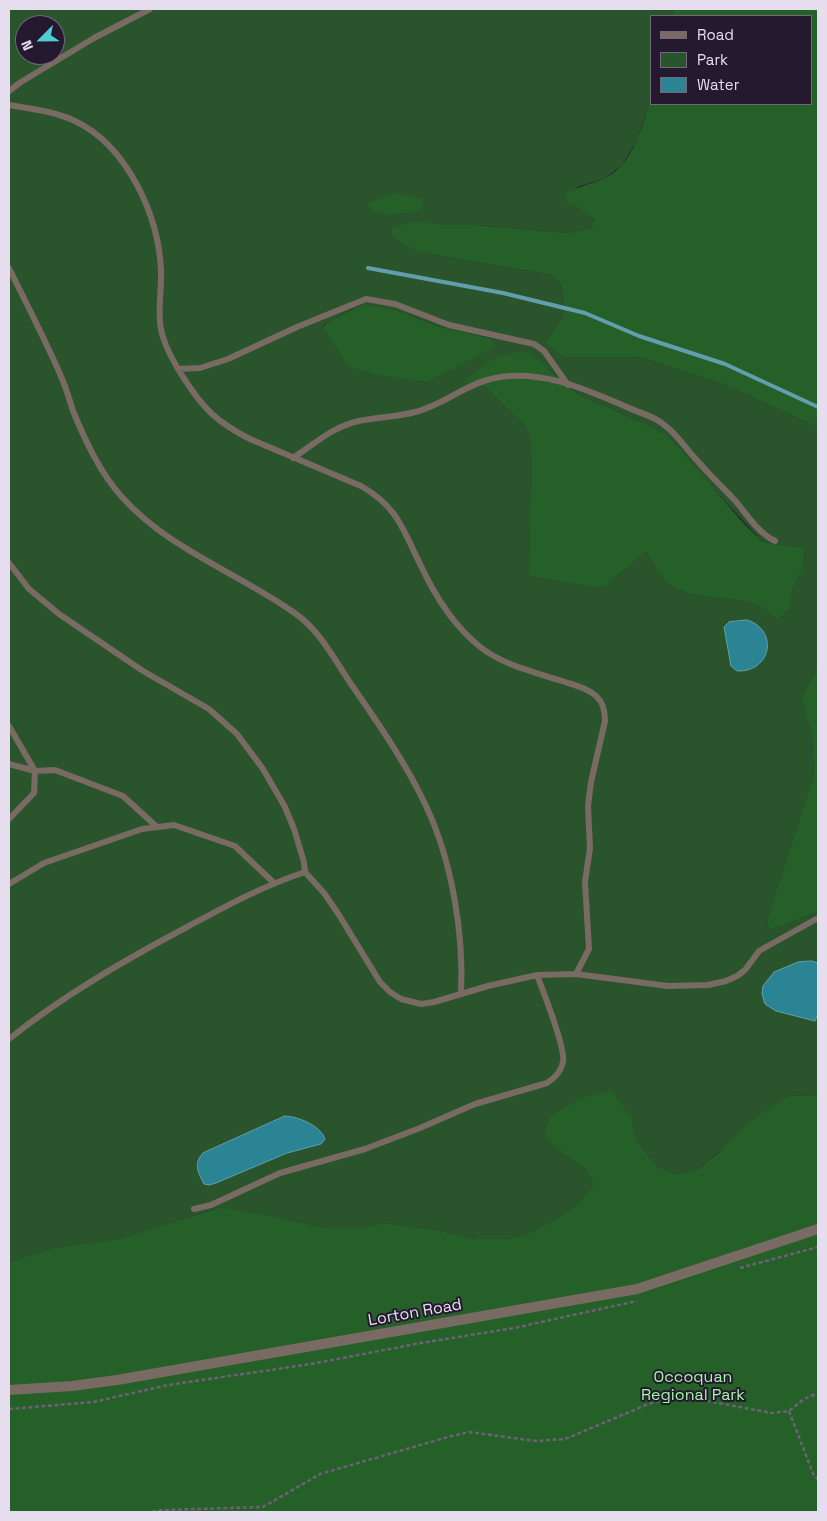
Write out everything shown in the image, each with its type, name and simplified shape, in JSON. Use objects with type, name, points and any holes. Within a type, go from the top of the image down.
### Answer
[{"type":"street","name":"Lorton Road","points":[[9,1390],[72,1386],[117,1380],[637,1289],[818,1229]]},
{"type":"lane","points":[[9,91],[20,82],[94,38],[150,9]]},
{"type":"lane","points":[[9,105],[52,113],[76,122],[104,141],[126,166],[150,216],[155,234],[161,270],[161,330],[166,347],[178,369],[201,401],[222,423],[250,439],[361,486],[384,501],[401,522],[424,573],[444,608],[468,637],[484,650],[518,667],[582,688],[594,694],[603,705],[606,721],[591,782],[588,806],[590,848],[585,882],[589,949],[576,974]]},
{"type":"lane","points":[[9,268],[60,375],[87,441],[119,494],[154,527],[186,549],[281,604],[309,626],[350,683],[396,753],[427,809],[449,876],[461,953],[461,994]]},
{"type":"lane","points":[[178,369],[200,368],[228,359],[297,327],[366,299],[395,304],[449,325],[534,344],[544,351],[568,385]]},
{"type":"lane","points":[[294,458],[326,435],[349,424],[372,418],[414,413],[485,381],[503,376],[524,376],[544,379],[598,394],[663,423],[676,435],[693,457],[757,528],[775,541]]},
{"type":"lane","points":[[9,563],[29,589],[59,614],[143,671],[209,710],[237,734],[263,769],[285,807],[299,845],[305,872],[324,893],[339,914],[376,975],[390,992],[409,1002],[422,1004],[434,1002],[537,975],[576,974],[668,986],[708,986],[737,976],[745,970],[759,951],[818,918]]},
{"type":"lane","points":[[9,726],[34,771],[34,793],[9,819]]},
{"type":"lane","points":[[9,764],[34,771],[54,770],[123,796],[157,827]]},
{"type":"lane","points":[[9,884],[44,863],[142,830],[174,825],[235,846],[274,883]]},
{"type":"lane","points":[[9,1039],[99,976],[251,892],[305,872]]},
{"type":"lane","points":[[194,1209],[211,1205],[280,1173],[365,1149],[475,1104],[546,1083],[555,1078],[560,1071],[564,1057],[537,975]]},
{"type":"path","points":[[152,1512],[162,1510],[263,1507],[320,1474],[469,1432],[536,1441],[565,1439],[651,1402],[680,1396],[772,1413],[789,1411],[804,1399],[818,1393]]},
{"type":"path","points":[[789,1411],[804,1453],[814,1476],[818,1479]]},
{"type":"green space","points":[[9,9],[674,9],[671,15],[650,15],[650,100],[637,140],[622,165],[605,178],[577,187],[577,208],[588,212],[595,221],[591,228],[569,233],[474,225],[443,225],[424,253],[551,275],[562,285],[563,316],[545,343],[563,357],[639,357],[728,386],[818,428],[818,666],[801,698],[812,737],[814,773],[768,916],[767,926],[773,929],[818,912],[818,1095],[788,1096],[696,1170],[675,1174],[657,1166],[637,1141],[632,1120],[575,1161],[587,1170],[593,1185],[579,1203],[534,1231],[508,1239],[475,1239],[432,1229],[383,1223],[358,1228],[325,1228],[223,1207],[117,1239],[53,1248],[9,1262]],"holes":[[[357,307],[401,312],[437,326],[490,338],[495,341],[493,347],[430,381],[372,374],[353,368],[342,357],[323,327]],[[549,369],[578,394],[659,430],[763,542],[805,548],[803,568],[793,588],[790,609],[778,620],[766,610],[753,604],[681,591],[661,576],[646,552],[606,587],[596,588],[529,576],[531,445],[526,427],[482,384]]]},
{"type":"green space","points":[[674,9],[818,9],[818,428],[728,386],[639,357],[563,357],[545,343],[563,316],[562,285],[551,275],[424,253],[403,244],[391,234],[392,228],[414,221],[443,225],[474,225],[569,233],[591,228],[595,220],[585,212],[566,202],[566,194],[615,172],[630,154],[636,143],[650,100],[650,105],[812,105],[812,15],[671,15]]},
{"type":"green space","points":[[397,193],[421,199],[423,203],[421,210],[386,214],[372,210],[368,204],[380,197]]},
{"type":"green space","points":[[374,306],[401,312],[437,326],[490,338],[495,341],[493,348],[430,381],[372,374],[352,368],[342,357],[323,328],[327,323],[357,307]]},
{"type":"green space","points":[[516,352],[530,353],[578,394],[659,430],[675,444],[745,525],[763,542],[805,548],[803,568],[793,588],[790,609],[778,620],[766,610],[753,604],[682,591],[668,583],[661,576],[646,552],[606,587],[596,588],[529,576],[531,445],[526,427],[482,384],[462,383],[489,361]]},
{"type":"green space","points":[[818,666],[818,912],[773,929],[767,926],[768,916],[814,773],[812,737],[801,698]]},
{"type":"green space","name":"Occoquan Regional Park","points":[[612,1091],[632,1120],[637,1141],[657,1166],[675,1174],[696,1170],[718,1153],[748,1123],[788,1096],[818,1095],[818,1512],[9,1512],[9,1262],[53,1248],[117,1239],[223,1207],[325,1228],[358,1228],[383,1223],[432,1229],[475,1239],[508,1239],[534,1231],[558,1217],[579,1203],[593,1185],[587,1170],[557,1148],[545,1136],[550,1117],[581,1098]]},
{"type":"water","points":[[747,620],[757,625],[764,632],[767,640],[767,649],[764,658],[758,665],[737,671],[731,666],[724,627],[729,622]]},
{"type":"water","points":[[812,961],[818,963],[818,1014],[815,1021],[776,1011],[765,1004],[762,994],[763,986],[774,972],[798,962]]},
{"type":"water","points":[[285,1116],[296,1118],[314,1126],[325,1139],[321,1144],[287,1153],[216,1183],[204,1184],[198,1172],[197,1164],[203,1153]]},
{"type":"waterway","points":[[368,268],[503,293],[585,313],[639,336],[725,364],[818,407]]}]
